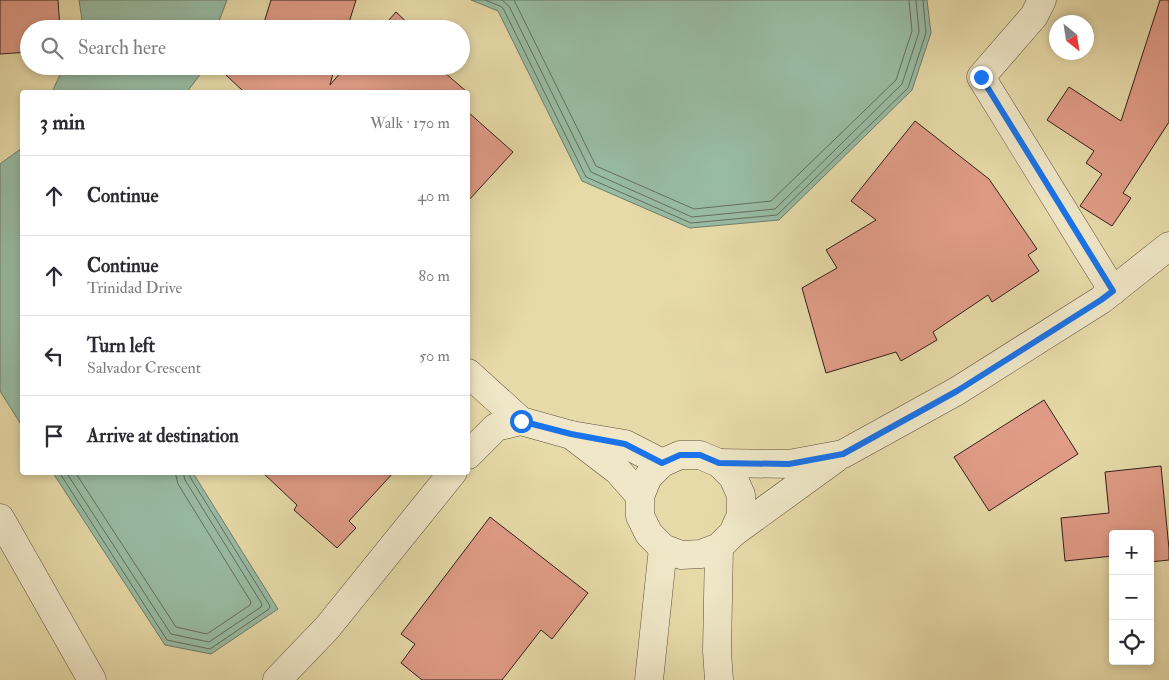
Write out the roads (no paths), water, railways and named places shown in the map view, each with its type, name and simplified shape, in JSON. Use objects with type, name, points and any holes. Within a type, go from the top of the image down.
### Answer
[{"type":"street","points":[[1042,0],[1034,16],[981,77],[1113,291]]},
{"type":"street","points":[[843,454],[789,464],[719,463],[700,455],[680,455],[662,463],[648,477],[640,496],[640,516],[648,534],[663,548],[681,555],[701,554],[726,540],[843,454],[957,391],[1101,300],[1169,246]]},
{"type":"street","points":[[470,375],[521,421],[571,434],[625,444],[662,463]]},
{"type":"street","points":[[470,453],[496,427],[521,421]]},
{"type":"street","points":[[571,434],[618,471],[640,496]]},
{"type":"street","points":[[719,463],[733,477],[741,495],[741,515],[726,540],[717,651],[719,680]]},
{"type":"street","points":[[277,680],[327,628],[451,475]]},
{"type":"street","points":[[0,518],[92,680]]},
{"type":"street","points":[[649,680],[663,548]]},
{"type":"water","points":[[79,0],[227,0],[219,20],[82,20]]},
{"type":"water","points":[[471,0],[927,0],[931,33],[912,90],[779,220],[690,228],[582,181],[498,11]]},
{"type":"water","points":[[60,75],[199,75],[188,90],[53,90]]},
{"type":"water","points":[[20,149],[20,423],[0,391],[0,164]]},
{"type":"water","points":[[54,475],[194,475],[278,609],[211,654],[165,645]]}]
